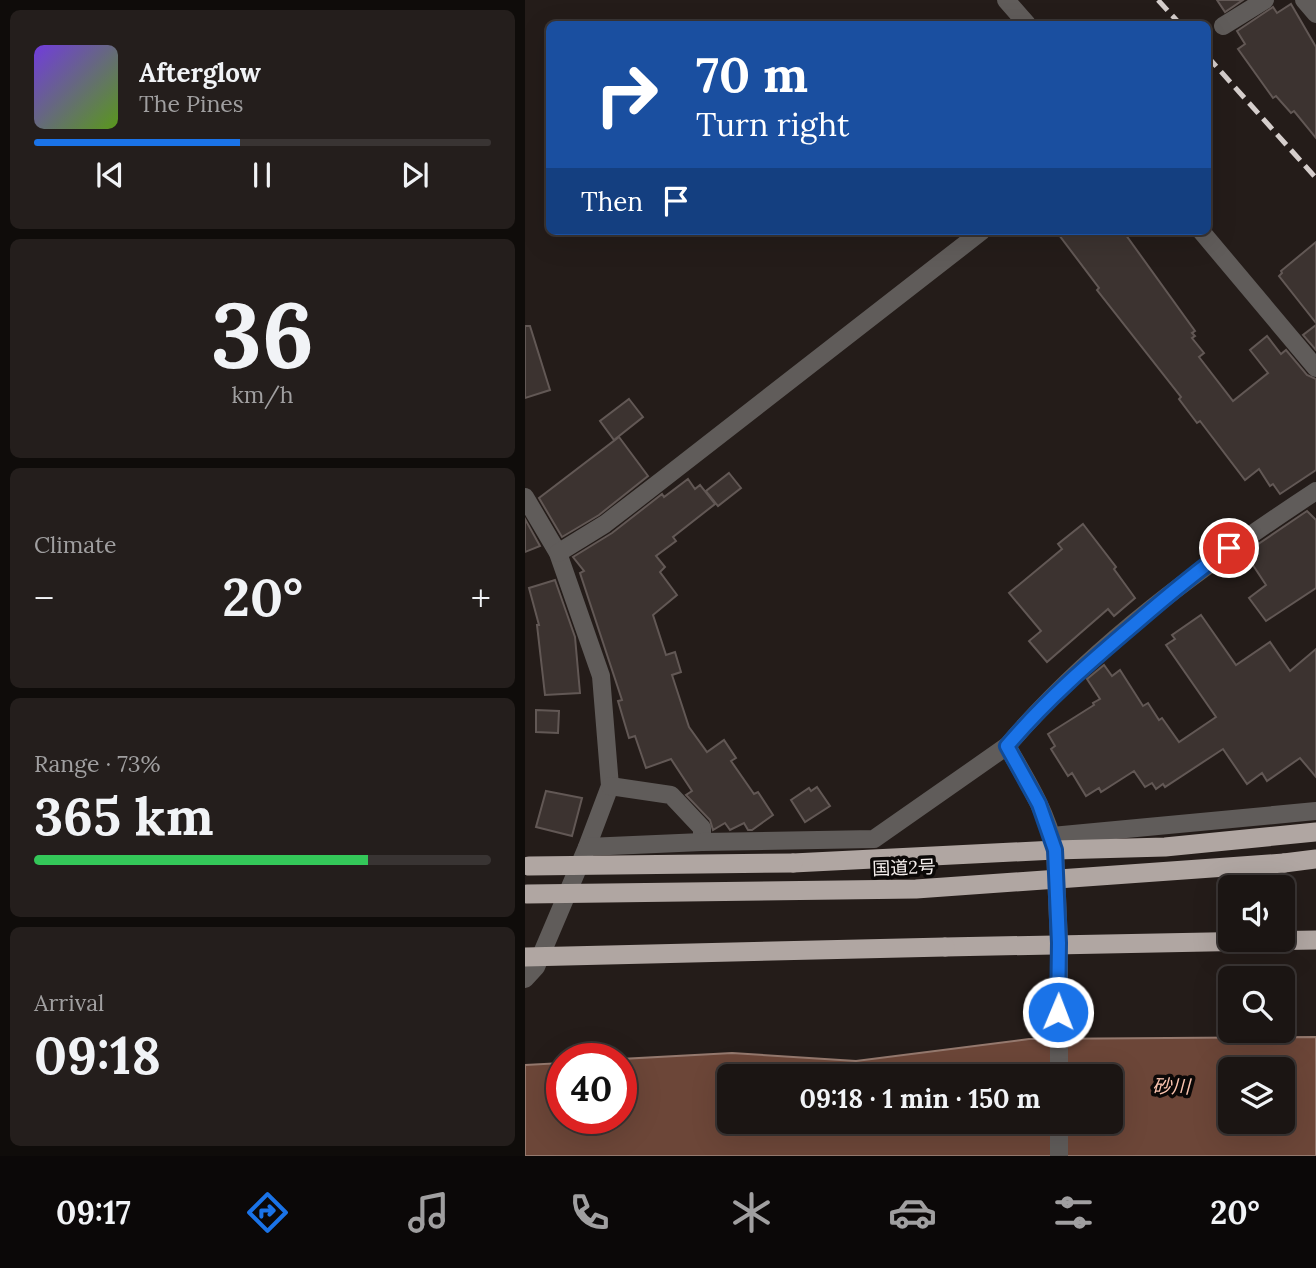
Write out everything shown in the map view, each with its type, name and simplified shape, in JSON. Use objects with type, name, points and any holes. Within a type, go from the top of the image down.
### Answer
[{"type":"highway","points":[[527,866],[793,863],[1054,843],[1165,847],[1316,832]]},
{"type":"highway","name":"国道2号","points":[[526,894],[916,889],[1316,860]]},
{"type":"highway","points":[[525,957],[1059,943],[1316,940]]},
{"type":"street","points":[[1006,0],[1024,21]]},
{"type":"street","points":[[1223,26],[1265,0]]},
{"type":"street","points":[[1304,0],[1316,14]]},
{"type":"street","points":[[558,553],[605,524],[653,488],[977,235]]},
{"type":"street","points":[[1204,235],[1316,368]]},
{"type":"street","points":[[587,847],[874,839],[1007,746],[1036,712],[1075,674],[1199,570],[1316,491]]},
{"type":"street","points":[[525,497],[558,553],[601,676],[610,786],[536,967],[525,979]]},
{"type":"street","points":[[1007,746],[1039,804],[1054,843],[1059,943],[1059,1064]]},
{"type":"street","points":[[610,786],[671,795],[702,828],[702,842]]},
{"type":"street","points":[[1054,843],[1316,811]]},
{"type":"street","points":[[1059,1134],[1059,1156]]},
{"type":"water","name":"砂川","points":[[1295,1037],[1316,1037],[1316,1156],[525,1156],[525,1065],[546,1064],[546,1134],[637,1134],[637,1058],[732,1053],[856,1061],[1029,1039],[1218,1038],[1218,1043],[1295,1043]]},
{"type":"building","points":[[1217,0],[1243,0],[1225,12]]},
{"type":"building","points":[[1291,4],[1316,47],[1316,138],[1294,111],[1291,113],[1276,96],[1273,98],[1238,49],[1245,44],[1237,31],[1273,7],[1277,13]]},
{"type":"building","points":[[1059,235],[1126,235],[1195,331],[1192,338],[1204,353],[1199,357],[1233,401],[1268,373],[1250,350],[1267,336],[1281,354],[1286,350],[1307,375],[1316,379],[1316,470],[1280,494],[1273,484],[1270,486],[1259,469],[1245,480],[1200,421],[1197,423],[1179,399],[1181,397],[1097,290],[1099,288]]},
{"type":"building","points":[[1316,242],[1316,323],[1279,276],[1281,271]]},
{"type":"building","points":[[1316,325],[1316,350],[1303,335]]},
{"type":"building","points":[[525,326],[530,326],[550,390],[525,398]]},
{"type":"building","points":[[629,399],[643,417],[614,440],[600,421]]},
{"type":"building","points":[[619,437],[648,476],[599,515],[562,537],[539,498]]},
{"type":"building","points":[[729,473],[741,488],[718,506],[706,491]]},
{"type":"building","points":[[688,479],[695,489],[700,485],[715,504],[673,537],[676,541],[656,556],[665,567],[660,572],[677,595],[653,615],[666,655],[675,652],[681,672],[672,675],[689,727],[707,752],[724,740],[736,758],[731,761],[754,794],[758,792],[773,815],[752,830],[748,830],[744,823],[730,830],[725,823],[713,830],[710,820],[686,795],[692,791],[671,759],[646,768],[635,736],[629,738],[618,701],[622,700],[580,573],[584,571],[573,557],[612,533],[662,494],[664,497]]},
{"type":"building","points":[[1307,511],[1316,520],[1316,588],[1266,621],[1249,598],[1266,585],[1245,553]]},
{"type":"building","points":[[525,519],[540,546],[525,552]]},
{"type":"building","points":[[1083,524],[1116,567],[1114,569],[1135,598],[1114,616],[1108,609],[1047,662],[1029,641],[1041,631],[1009,593],[1062,549],[1058,544]]},
{"type":"building","points":[[555,580],[575,637],[580,693],[545,695],[539,625],[529,588]]},
{"type":"building","points":[[1201,615],[1236,665],[1270,642],[1290,671],[1316,649],[1316,777],[1300,758],[1267,781],[1262,773],[1247,784],[1223,749],[1165,787],[1163,784],[1156,789],[1152,783],[1145,787],[1134,771],[1101,792],[1099,788],[1086,796],[1072,773],[1068,776],[1051,749],[1055,746],[1048,734],[1100,699],[1087,679],[1104,665],[1112,676],[1120,670],[1143,706],[1148,703],[1179,742],[1216,717],[1166,645],[1175,639],[1172,635]]},
{"type":"building","points":[[536,710],[559,711],[558,733],[536,732]]},
{"type":"building","points":[[817,787],[830,806],[805,822],[791,800],[809,788],[811,791]]},
{"type":"building","points":[[546,791],[582,798],[572,836],[536,827]]},
{"type":"railway","points":[[1158,0],[1177,21]]},
{"type":"railway","points":[[1211,60],[1316,178]]},
{"type":"route","points":[[1058,1012],[1059,943],[1055,850],[1048,822],[1007,746],[1036,712],[1075,674],[1229,548]]}]
